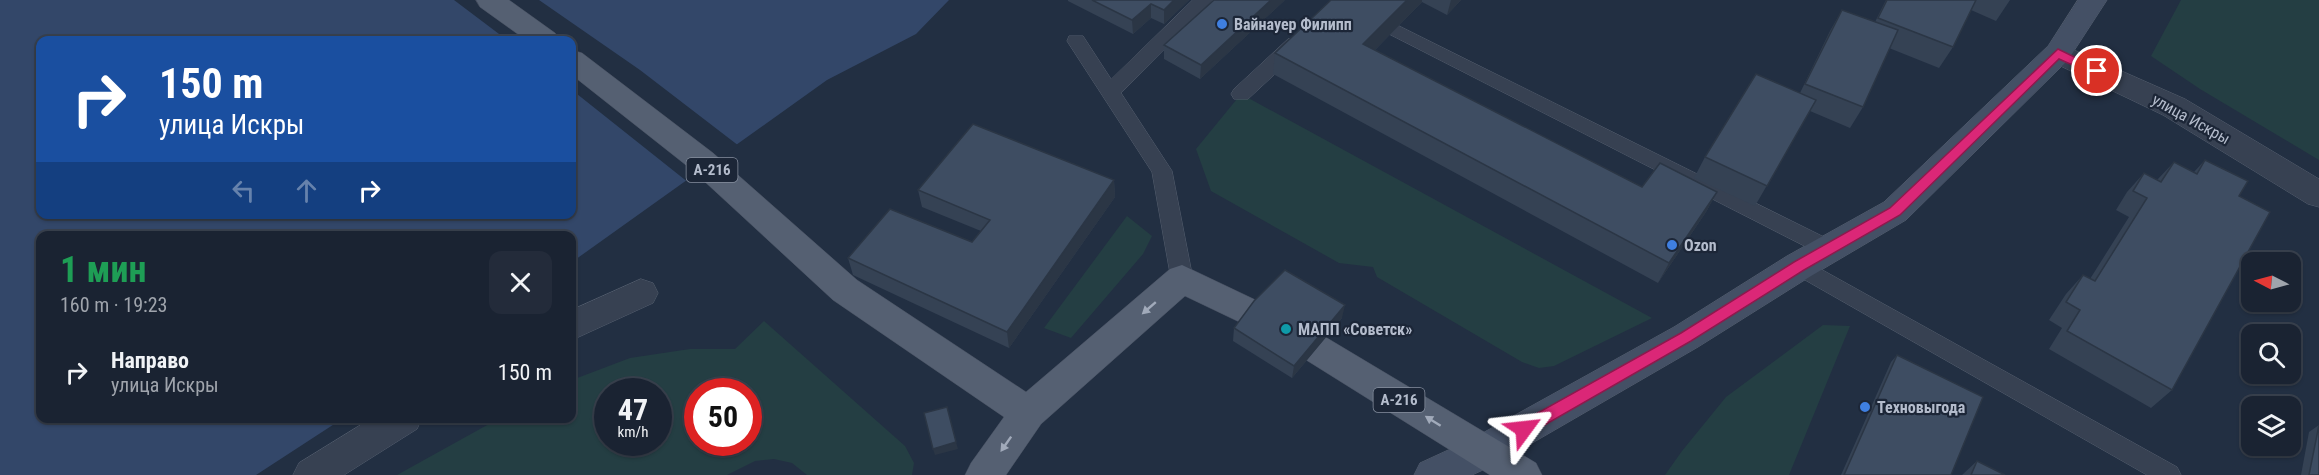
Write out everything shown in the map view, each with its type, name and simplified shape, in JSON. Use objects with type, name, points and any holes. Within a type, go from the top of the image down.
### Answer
[{"type":"main road","points":[[490,0],[540,36]]},
{"type":"main road","points":[[1433,475],[1483,452],[1686,337],[1799,266],[1895,212],[2058,53],[2093,0]]},
{"type":"main road","name":"А-216","points":[[576,63],[702,161],[845,290],[1028,413]]},
{"type":"main road","points":[[984,475],[1028,413],[1182,279],[1252,314]]},
{"type":"main road","name":"А-216","points":[[1315,348],[1522,475]]},
{"type":"street","name":"улица Искры","points":[[2058,53],[2174,107],[2319,195]]},
{"type":"street","points":[[576,324],[641,294]]},
{"type":"street","points":[[312,475],[396,423]]},
{"type":"lane","points":[[1110,92],[1204,0]]},
{"type":"lane","points":[[1395,30],[1828,249]]},
{"type":"lane","points":[[1241,94],[1306,33]]},
{"type":"lane","points":[[1076,41],[1162,171],[1182,279]]},
{"type":"lane","points":[[1799,266],[2169,475]]},
{"type":"green space","points":[[2181,0],[2319,0],[2319,160],[2200,89],[2151,56]]},
{"type":"green space","points":[[1241,94],[1652,318],[1554,366],[1539,368],[1522,362],[1377,277],[1373,267],[1339,263],[1211,191],[1196,149]]},
{"type":"green space","points":[[1127,216],[1152,236],[1143,254],[1071,338],[1044,328]]},
{"type":"green space","points":[[764,321],[905,446],[914,463],[912,475],[807,475],[792,463],[774,459],[755,461],[727,475],[397,475],[491,423],[576,423],[576,378],[630,358],[690,349],[735,349]]},
{"type":"green space","points":[[1823,325],[1850,326],[1789,475],[1665,475],[1726,397]]},
{"type":"water","points":[[0,0],[949,0],[916,34],[827,80],[576,259],[576,231],[36,231],[36,423],[336,423],[256,475],[0,475]]},
{"type":"pier","points":[[454,0],[539,0],[640,70],[739,146],[689,183],[576,93],[576,36],[502,36]]},
{"type":"building","points":[[1092,0],[1174,0],[1164,10],[1151,4],[1132,20]]},
{"type":"building","points":[[1214,0],[1271,0],[1201,65],[1164,45]]},
{"type":"building","points":[[1331,0],[1407,0],[1363,44],[1642,187],[1660,163],[1717,192],[1669,263],[1275,53]]},
{"type":"building","points":[[1887,0],[1976,0],[1953,47],[1878,18]]},
{"type":"building","points":[[1842,10],[1898,30],[1863,107],[1805,84]]},
{"type":"building","points":[[1756,74],[1816,100],[1767,186],[1705,157]]},
{"type":"building","points":[[973,124],[1114,180],[1007,332],[848,258],[890,209],[972,242],[990,220],[918,190]]},
{"type":"building","points":[[2205,160],[2248,181],[2239,196],[2270,212],[2248,252],[2241,252],[2241,265],[2172,390],[2067,331],[2080,310],[2066,302],[2083,275],[2095,281],[2147,198],[2133,191],[2144,173],[2161,182],[2174,162],[2197,174]]},
{"type":"building","name":"МАПП «Советск»","points":[[1285,270],[1345,305],[1294,366],[1234,328],[1254,301]]},
{"type":"building","points":[[1897,355],[1983,397],[1951,475],[1844,475]]},
{"type":"building","points":[[947,407],[956,442],[933,449],[924,413]]},
{"type":"building","points":[[2319,425],[2319,475],[2309,475]]},
{"type":"building","points":[[1977,461],[2005,475],[1971,475]]},
{"type":"place","name":"Вайнауер Филипп","points":[[1222,24]]},
{"type":"place","name":"Ozon","points":[[1672,245]]},
{"type":"place","name":"МАПП «Советск»","points":[[1286,329]]},
{"type":"place","name":"Техновыгода","points":[[1865,407]]},
{"type":"route","points":[[1524,429],[1686,337],[1799,266],[1895,212],[2058,53],[2097,71]]}]
